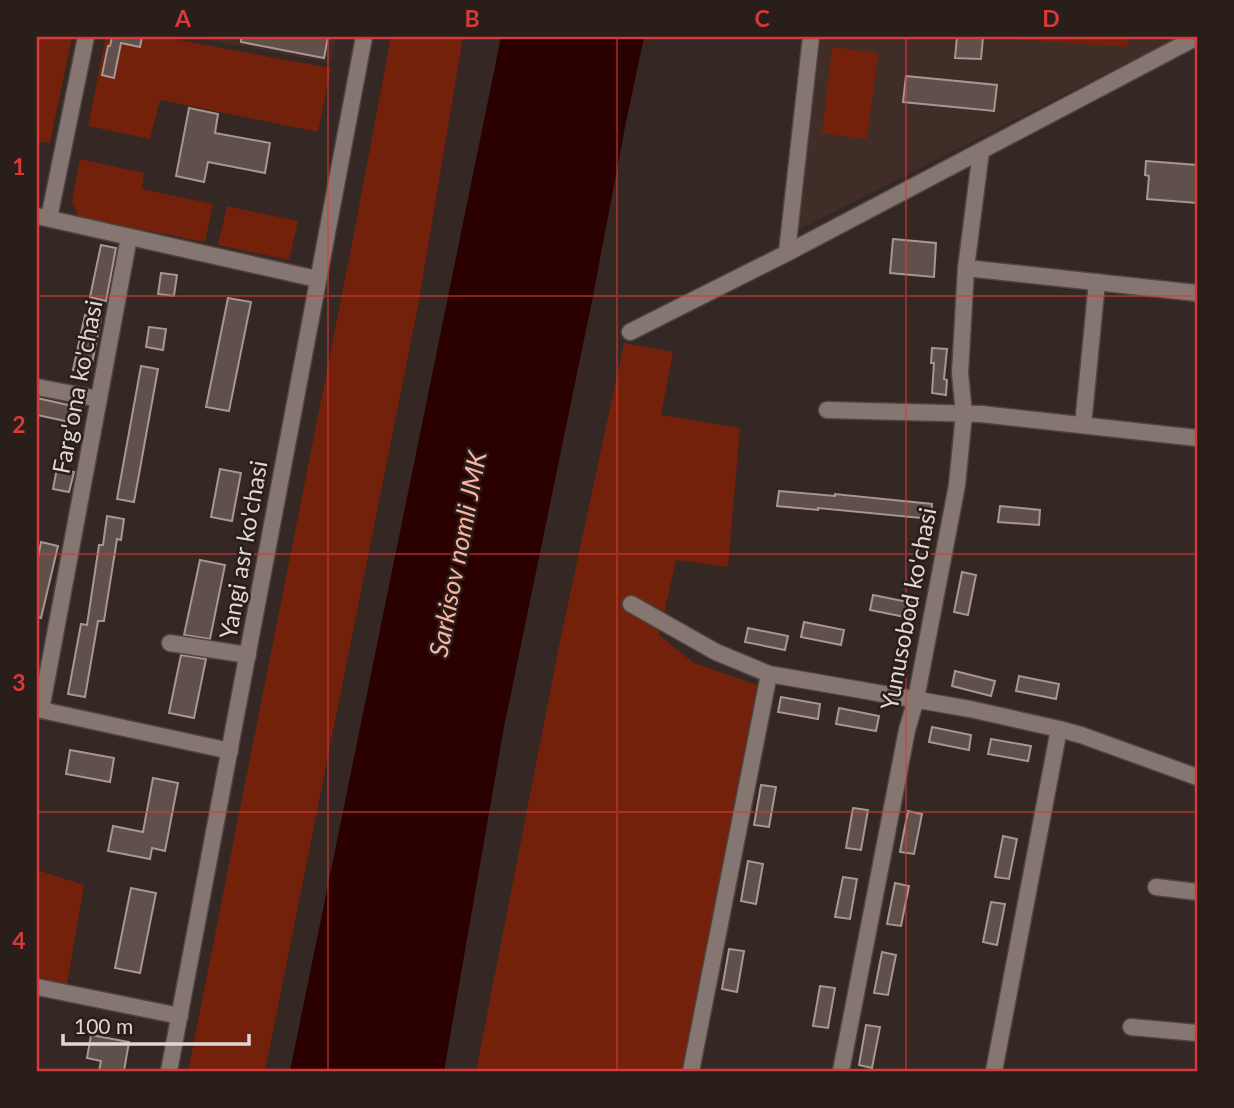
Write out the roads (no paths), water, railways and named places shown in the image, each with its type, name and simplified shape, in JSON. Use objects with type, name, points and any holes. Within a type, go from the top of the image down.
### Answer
[{"type":"street","points":[[86,37],[43,217],[317,279]]},
{"type":"street","name":"Yangi asr ko'chasi","points":[[169,1071],[364,37]]},
{"type":"street","points":[[787,252],[811,37]]},
{"type":"street","points":[[630,332],[1197,37]]},
{"type":"street","name":"Yunusobod ko'chasi","points":[[841,1071],[957,485],[964,414],[960,373],[966,268],[981,151]]},
{"type":"street","name":"Farg'ona ko'chasi","points":[[39,709],[129,237]]},
{"type":"street","points":[[966,268],[1197,293]]},
{"type":"street","points":[[1083,425],[1097,282]]},
{"type":"street","points":[[37,387],[99,399]]},
{"type":"street","points":[[827,410],[981,414],[1197,438]]},
{"type":"street","points":[[631,604],[716,652],[769,674],[970,709],[1081,735],[1197,776]]},
{"type":"street","points":[[170,643],[248,654]]},
{"type":"street","points":[[691,1071],[769,674]]},
{"type":"street","points":[[39,709],[230,751]]},
{"type":"street","points":[[995,1071],[1059,730]]},
{"type":"street","points":[[1156,887],[1197,892]]},
{"type":"street","points":[[37,987],[180,1016]]},
{"type":"street","points":[[1131,1027],[1197,1033]]},
{"type":"water","name":"Sarkisov nomli JMK","points":[[501,37],[644,37],[504,727],[444,1071],[290,1071]]}]
